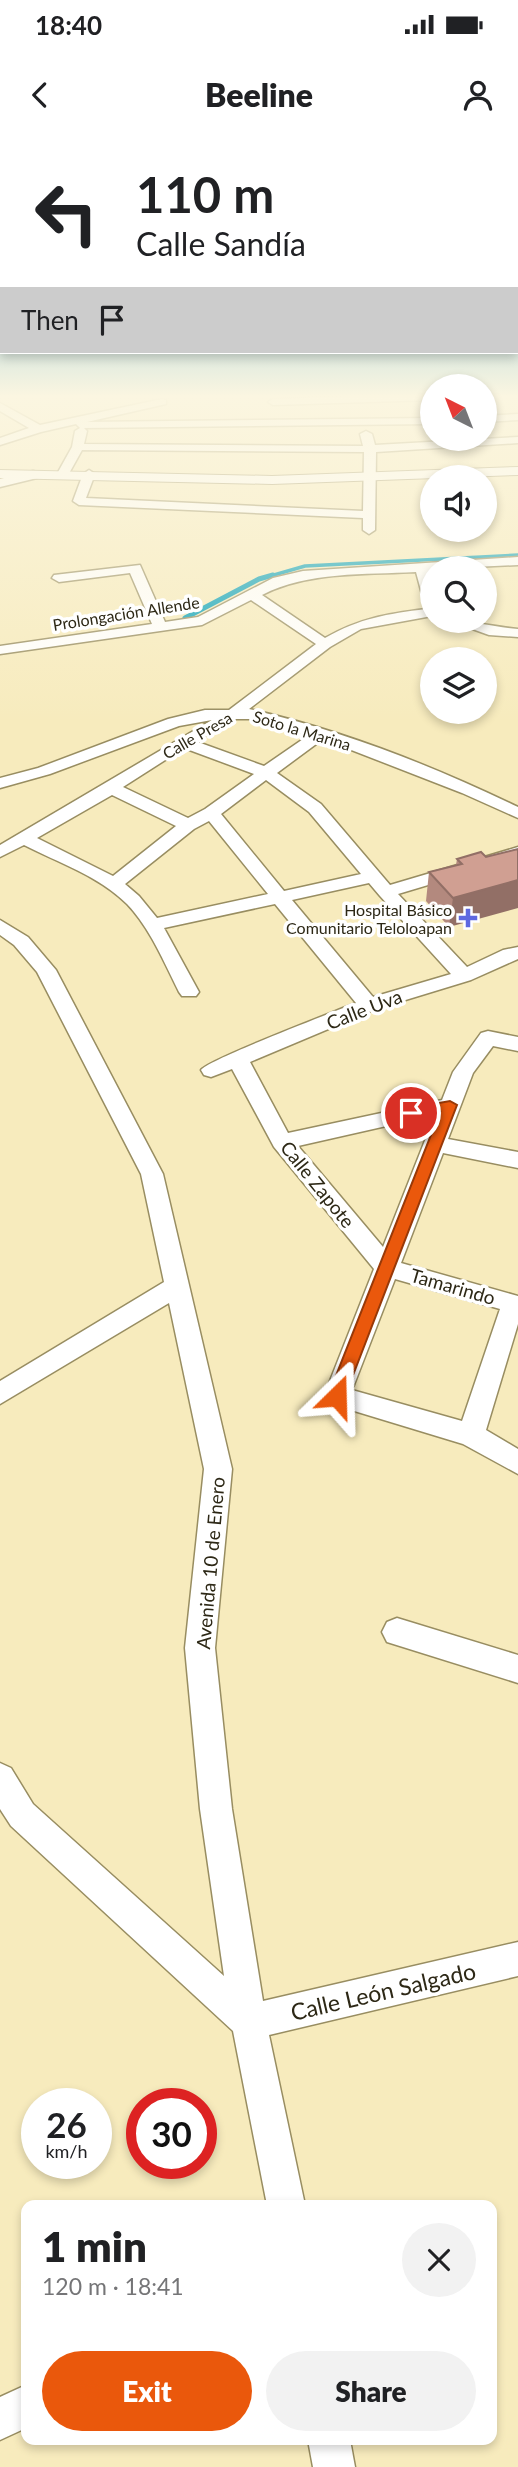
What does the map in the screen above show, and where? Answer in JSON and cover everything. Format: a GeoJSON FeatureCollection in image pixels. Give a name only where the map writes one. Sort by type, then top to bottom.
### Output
{"type":"FeatureCollection","features":[{"type":"Feature","properties":{"kind":"street"},"geometry":{"type":"LineString","coordinates":[[153,505],[368,515]]}},
{"type":"Feature","properties":{"kind":"street"},"geometry":{"type":"LineString","coordinates":[[368,505],[369,531]]}},
{"type":"Feature","properties":{"kind":"street","name":"Prolongación Allende"},"geometry":{"type":"LineString","coordinates":[[497,562],[518,561]]}},
{"type":"Feature","properties":{"kind":"street","name":"Prolongación Allende"},"geometry":{"type":"LineString","coordinates":[[0,650],[202,621],[278,581],[303,575],[420,567]]}},
{"type":"Feature","properties":{"kind":"street"},"geometry":{"type":"LineString","coordinates":[[59,578],[135,568],[160,626]]}},
{"type":"Feature","properties":{"kind":"street"},"geometry":{"type":"LineString","coordinates":[[251,594],[325,644]]}},
{"type":"Feature","properties":{"kind":"street","name":"Calle Presa"},"geometry":{"type":"LineString","coordinates":[[0,852],[235,713],[325,644],[356,626],[381,618],[420,613]]}},
{"type":"Feature","properties":{"kind":"street"},"geometry":{"type":"LineString","coordinates":[[497,632],[518,633]]}},
{"type":"Feature","properties":{"kind":"street","name":"Soto la Marina"},"geometry":{"type":"LineString","coordinates":[[0,783],[44,771],[174,722],[205,715],[235,713],[286,722],[321,733],[468,789],[518,813]]}},
{"type":"Feature","properties":{"kind":"street"},"geometry":{"type":"LineString","coordinates":[[113,885],[188,825],[211,813],[321,733]]}},
{"type":"Feature","properties":{"kind":"street"},"geometry":{"type":"LineString","coordinates":[[182,742],[267,774],[315,808],[386,892],[464,976]]}},
{"type":"Feature","properties":{"kind":"street"},"geometry":{"type":"LineString","coordinates":[[111,788],[188,825]]}},
{"type":"Feature","properties":{"kind":"street"},"geometry":{"type":"LineString","coordinates":[[211,813],[281,897],[302,927],[369,1005]]}},
{"type":"Feature","properties":{"kind":"street"},"geometry":{"type":"LineString","coordinates":[[25,839],[113,885],[132,899],[153,925],[189,992]]}},
{"type":"Feature","properties":{"kind":"street"},"geometry":{"type":"LineString","coordinates":[[386,892],[518,852]]}},
{"type":"Feature","properties":{"kind":"street"},"geometry":{"type":"LineString","coordinates":[[153,925],[373,877]]}},
{"type":"Feature","properties":{"kind":"street","name":"Avenida 10 de Enero"},"geometry":{"type":"LineString","coordinates":[[0,926],[21,941],[46,970],[152,1174],[218,1469],[200,1648],[216,1809],[249,2022],[285,2200]]}},
{"type":"Feature","properties":{"kind":"street","name":"Calle Uva"},"geometry":{"type":"LineString","coordinates":[[211,1070],[369,1005],[464,976],[510,954],[518,953]]}},
{"type":"Feature","properties":{"kind":"street"},"geometry":{"type":"LineString","coordinates":[[518,1044],[488,1038],[463,1072],[337,1396],[471,1435],[518,1463]]}},
{"type":"Feature","properties":{"kind":"street","name":"Calle Zapote"},"geometry":{"type":"LineString","coordinates":[[237,1058],[282,1142],[387,1268]]}},
{"type":"Feature","properties":{"kind":"street"},"geometry":{"type":"LineString","coordinates":[[282,1142],[450,1105]]}},
{"type":"Feature","properties":{"kind":"street"},"geometry":{"type":"LineString","coordinates":[[435,1144],[518,1160]]}},
{"type":"Feature","properties":{"kind":"street","name":"Tamarindo"},"geometry":{"type":"LineString","coordinates":[[387,1268],[517,1304]]}},
{"type":"Feature","properties":{"kind":"street"},"geometry":{"type":"LineString","coordinates":[[0,1394],[177,1286]]}},
{"type":"Feature","properties":{"kind":"street"},"geometry":{"type":"LineString","coordinates":[[471,1435],[517,1304]]}},
{"type":"Feature","properties":{"kind":"street"},"geometry":{"type":"LineString","coordinates":[[397,1632],[518,1669]]}},
{"type":"Feature","properties":{"kind":"street"},"geometry":{"type":"LineString","coordinates":[[0,1779],[22,1815],[249,2022]]}},
{"type":"Feature","properties":{"kind":"street","name":"Calle León Salgado"},"geometry":{"type":"LineString","coordinates":[[249,2022],[518,1959]]}},
{"type":"Feature","properties":{"kind":"street"},"geometry":{"type":"LineString","coordinates":[[0,2419],[21,2408]]}},
{"type":"Feature","properties":{"kind":"street"},"geometry":{"type":"LineString","coordinates":[[330,2445],[334,2467]]}},
{"type":"Feature","properties":{"kind":"building"},"geometry":{"type":"Polygon","coordinates":[[[518,849],[518,880],[453,898],[429,872],[462,864],[457,859],[481,852],[486,857],[518,849]]]}},
{"type":"Feature","properties":{"kind":"waterway"},"geometry":{"type":"LineString","coordinates":[[267,577],[305,566],[518,555]]}},
{"type":"Feature","properties":{"kind":"waterway"},"geometry":{"type":"LineString","coordinates":[[185,618],[259,579],[273,575]]}},
{"type":"Feature","properties":{"kind":"place","name":"Hospital Básico Comunitario Teloloapan"},"geometry":{"type":"Point","coordinates":[468,918]}},
{"type":"Feature","properties":{"kind":"route"},"geometry":{"type":"LineString","coordinates":[[337,1396],[450,1105],[411,1113]]}}]}
